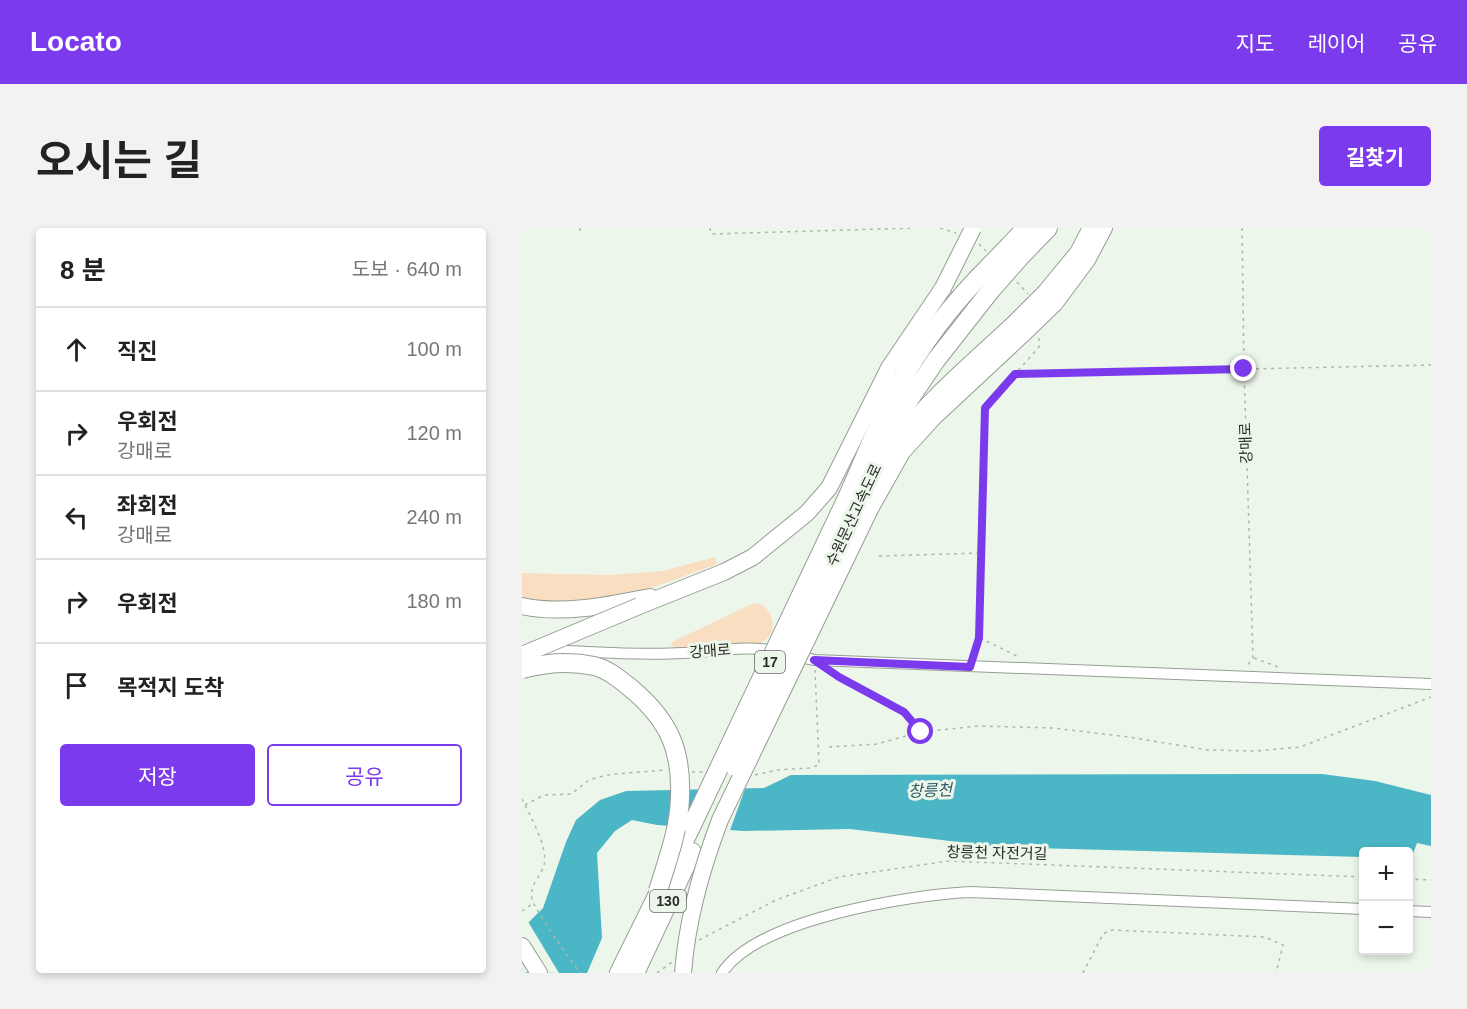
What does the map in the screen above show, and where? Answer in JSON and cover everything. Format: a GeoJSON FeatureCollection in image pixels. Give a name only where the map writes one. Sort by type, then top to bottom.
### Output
{"type":"FeatureCollection","features":[{"type":"Feature","properties":{"kind":"highway"},"geometry":{"type":"LineString","coordinates":[[522,655],[724,572],[753,557],[807,513],[829,488],[889,368],[943,288],[973,228]]}},
{"type":"Feature","properties":{"kind":"highway","name":"수원문산고속도로"},"geometry":{"type":"LineString","coordinates":[[1015,251],[1026,228]]}},
{"type":"Feature","properties":{"kind":"highway","name":"수원문산고속도로"},"geometry":{"type":"LineString","coordinates":[[697,828],[859,503],[887,408],[920,351],[944,318],[984,284],[1015,251],[1048,228]]}},
{"type":"Feature","properties":{"kind":"highway"},"geometry":{"type":"LineString","coordinates":[[1050,298],[1079,254],[1092,228]]}},
{"type":"Feature","properties":{"kind":"highway"},"geometry":{"type":"LineString","coordinates":[[679,966],[703,866],[720,820],[859,503],[899,440],[926,410],[1019,328],[1087,260],[1104,228]]}},
{"type":"Feature","properties":{"kind":"highway"},"geometry":{"type":"LineString","coordinates":[[522,606],[535,609],[588,608],[674,592]]}},
{"type":"Feature","properties":{"kind":"highway"},"geometry":{"type":"LineString","coordinates":[[522,669],[541,664],[596,666],[622,680],[646,701],[666,726],[676,752],[680,798],[678,821],[658,891]]}},
{"type":"Feature","properties":{"kind":"highway","name":"130"},"geometry":{"type":"LineString","coordinates":[[619,973],[658,891],[697,828]]}},
{"type":"Feature","properties":{"kind":"highway","name":"130"},"geometry":{"type":"LineString","coordinates":[[635,973],[697,828]]}},
{"type":"Feature","properties":{"kind":"highway"},"geometry":{"type":"LineString","coordinates":[[522,946],[539,973]]}},
{"type":"Feature","properties":{"kind":"street","name":"강매로"},"geometry":{"type":"LineString","coordinates":[[522,650],[681,653],[729,649],[771,650],[814,660],[1431,684]]}},
{"type":"Feature","properties":{"kind":"street"},"geometry":{"type":"LineString","coordinates":[[722,973],[745,950],[763,940],[812,921],[888,902],[937,894],[970,892],[1359,909]]}},
{"type":"Feature","properties":{"kind":"street"},"geometry":{"type":"LineString","coordinates":[[1413,911],[1431,912]]}},
{"type":"Feature","properties":{"kind":"path"},"geometry":{"type":"LineString","coordinates":[[580,228],[580,233]]}},
{"type":"Feature","properties":{"kind":"path"},"geometry":{"type":"LineString","coordinates":[[711,228],[711,234],[915,228]]}},
{"type":"Feature","properties":{"kind":"path","name":"강매로"},"geometry":{"type":"LineString","coordinates":[[1242,228],[1253,658]]}},
{"type":"Feature","properties":{"kind":"path"},"geometry":{"type":"LineString","coordinates":[[970,667],[979,638],[985,408],[1015,374],[1431,365]]}},
{"type":"Feature","properties":{"kind":"path"},"geometry":{"type":"LineString","coordinates":[[879,556],[981,552]]}},
{"type":"Feature","properties":{"kind":"path"},"geometry":{"type":"LineString","coordinates":[[979,638],[1022,659]]}},
{"type":"Feature","properties":{"kind":"path"},"geometry":{"type":"LineString","coordinates":[[814,660],[839,677],[904,712],[921,732]]}},
{"type":"Feature","properties":{"kind":"path"},"geometry":{"type":"LineString","coordinates":[[830,747],[877,744],[921,732],[978,726],[1053,728],[1201,749],[1257,751],[1300,747],[1431,697]]}},
{"type":"Feature","properties":{"kind":"path"},"geometry":{"type":"LineString","coordinates":[[522,800],[538,832],[544,855],[545,864],[532,887],[534,903],[580,973]]}},
{"type":"Feature","properties":{"kind":"path","name":"창릉천 자전거길"},"geometry":{"type":"LineString","coordinates":[[692,946],[776,900],[839,877],[948,861],[1359,878]]}},
{"type":"Feature","properties":{"kind":"path"},"geometry":{"type":"LineString","coordinates":[[1413,879],[1431,880]]}},
{"type":"Feature","properties":{"kind":"path"},"geometry":{"type":"LineString","coordinates":[[522,911],[534,903]]}},
{"type":"Feature","properties":{"kind":"path"},"geometry":{"type":"LineString","coordinates":[[1083,973],[1103,934],[1112,930],[1265,937],[1283,945],[1276,973]]}},
{"type":"Feature","properties":{"kind":"path"},"geometry":{"type":"LineString","coordinates":[[657,973],[679,966]]}},
{"type":"Feature","properties":{"kind":"shaded area"},"geometry":{"type":"Polygon","coordinates":[[[715,557],[717,564],[635,594],[566,603],[522,600],[522,573],[609,575],[663,571],[715,557]]]}},
{"type":"Feature","properties":{"kind":"shaded area"},"geometry":{"type":"Polygon","coordinates":[[[754,603],[763,605],[770,613],[772,620],[772,630],[768,638],[761,643],[742,647],[703,646],[682,649],[671,645],[672,642],[754,603]]]}},
{"type":"Feature","properties":{"kind":"water","name":"창릉천"},"geometry":{"type":"Polygon","coordinates":[[[1322,774],[1375,781],[1431,795],[1431,846],[1417,843],[1413,854],[1413,847],[1359,847],[1359,857],[1000,847],[850,829],[744,831],[657,825],[632,820],[615,831],[597,853],[602,938],[587,973],[522,973],[522,929],[543,908],[576,820],[600,800],[626,791],[764,788],[791,775],[1322,774]]]}},
{"type":"Feature","properties":{"kind":"pier"},"geometry":{"type":"Polygon","coordinates":[[[746,786],[729,833],[670,829],[686,823],[703,787],[746,786]]]}},
{"type":"Feature","properties":{"kind":"pier"},"geometry":{"type":"Polygon","coordinates":[[[527,920],[559,973],[522,972],[522,925],[527,920]]]}},
{"type":"Feature","properties":{"kind":"route"},"geometry":{"type":"LineString","coordinates":[[921,732],[904,712],[839,677],[814,660],[970,667],[979,638],[985,408],[1015,374],[1244,369]]}}]}
